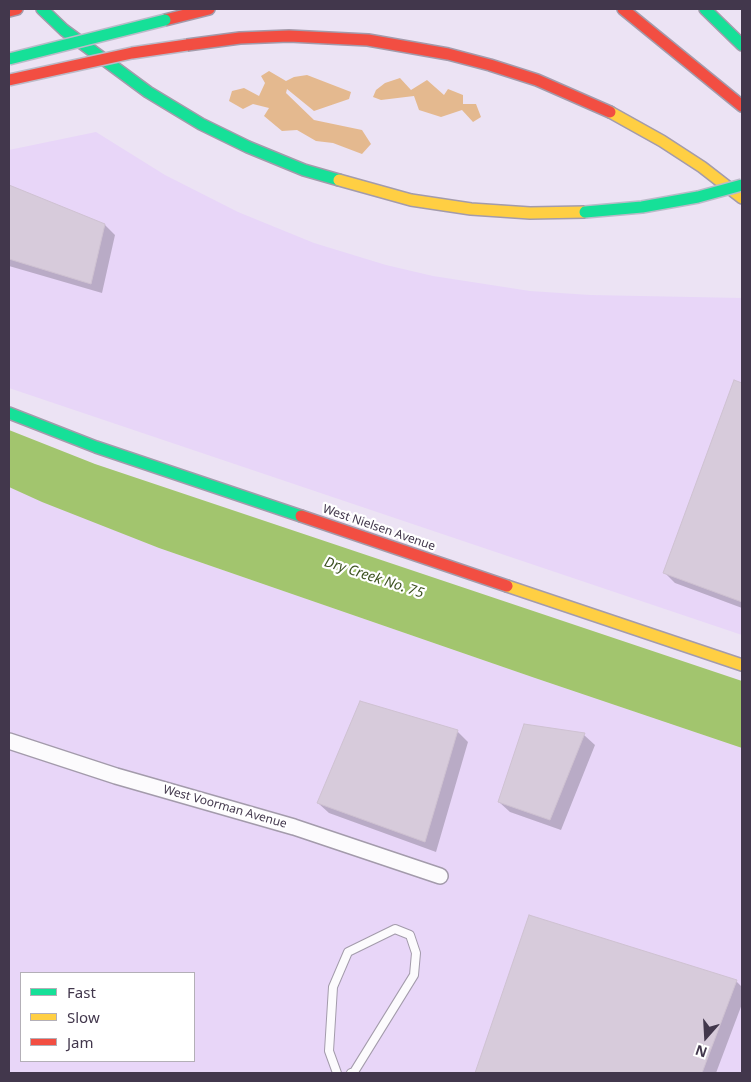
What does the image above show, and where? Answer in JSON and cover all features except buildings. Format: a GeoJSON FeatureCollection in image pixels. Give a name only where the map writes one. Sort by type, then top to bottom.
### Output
{"type":"FeatureCollection","features":[{"type":"Feature","properties":{"kind":"main road"},"geometry":{"type":"LineString","coordinates":[[9,11],[17,9]]}},
{"type":"Feature","properties":{"kind":"main road"},"geometry":{"type":"LineString","coordinates":[[42,9],[64,30],[110,65],[201,124],[248,148],[304,170],[411,200],[471,209],[530,213],[586,212],[642,207],[698,197],[742,185]]}},
{"type":"Feature","properties":{"kind":"main road"},"geometry":{"type":"LineString","coordinates":[[9,59],[209,9]]}},
{"type":"Feature","properties":{"kind":"main road"},"geometry":{"type":"LineString","coordinates":[[623,9],[742,105]]}},
{"type":"Feature","properties":{"kind":"main road"},"geometry":{"type":"LineString","coordinates":[[641,9],[742,105]]}},
{"type":"Feature","properties":{"kind":"main road"},"geometry":{"type":"LineString","coordinates":[[705,9],[742,45]]}},
{"type":"Feature","properties":{"kind":"main road"},"geometry":{"type":"LineString","coordinates":[[9,80],[132,53],[240,38],[325,37],[368,40],[412,47],[490,65],[579,96],[621,117],[662,141],[702,167],[742,198]]}},
{"type":"Feature","properties":{"kind":"main road","name":"West Nielsen Avenue"},"geometry":{"type":"LineString","coordinates":[[9,413],[96,447],[742,665]]}},
{"type":"Feature","properties":{"kind":"street","name":"West Voorman Avenue"},"geometry":{"type":"LineString","coordinates":[[9,741],[116,776],[294,827],[440,876]]}},
{"type":"Feature","properties":{"kind":"lane"},"geometry":{"type":"LineString","coordinates":[[337,1073],[329,1052],[333,987],[348,952],[395,929],[410,935],[416,953],[414,975],[352,1073]]}},
{"type":"Feature","properties":{"kind":"shaded area"},"geometry":{"type":"Polygon","coordinates":[[[269,71],[286,81],[294,77],[307,75],[351,92],[349,99],[314,111],[287,89],[286,93],[314,120],[362,130],[371,144],[362,154],[333,143],[316,141],[297,130],[282,131],[264,116],[269,108],[253,104],[243,109],[229,101],[232,91],[244,88],[259,96],[265,83],[261,76],[269,71]]]}},
{"type":"Feature","properties":{"kind":"shaded area"},"geometry":{"type":"Polygon","coordinates":[[[400,78],[411,90],[427,80],[444,95],[448,89],[463,95],[463,104],[476,104],[481,117],[473,122],[462,110],[441,117],[419,110],[414,96],[381,100],[373,97],[376,90],[385,83],[400,78]]]}},
{"type":"Feature","properties":{"kind":"shaded area"},"geometry":{"type":"Polygon","coordinates":[[[96,132],[165,175],[238,212],[314,243],[386,265],[433,276],[530,291],[590,295],[742,298],[742,635],[9,388],[9,150],[96,132]]]}},
{"type":"Feature","properties":{"kind":"shaded area"},"geometry":{"type":"Polygon","coordinates":[[[9,487],[159,548],[742,748],[742,1073],[9,1073],[9,487]]]}},
{"type":"Feature","properties":{"kind":"water","name":"Dry Creek No. 75"},"geometry":{"type":"Polygon","coordinates":[[[9,430],[95,464],[742,681],[742,748],[159,548],[42,502],[9,487],[9,430]]]}},
{"type":"Feature","properties":{"kind":"traffic: fast"},"geometry":{"type":"LineString","coordinates":[[42,9],[64,30],[148,92],[201,124],[248,147],[304,170],[339,180]]}},
{"type":"Feature","properties":{"kind":"traffic: fast"},"geometry":{"type":"LineString","coordinates":[[705,9],[742,45]]}},
{"type":"Feature","properties":{"kind":"traffic: fast"},"geometry":{"type":"LineString","coordinates":[[9,59],[165,20]]}},
{"type":"Feature","properties":{"kind":"traffic: fast"},"geometry":{"type":"LineString","coordinates":[[585,212],[642,207],[698,197],[742,185]]}},
{"type":"Feature","properties":{"kind":"traffic: fast"},"geometry":{"type":"LineString","coordinates":[[9,413],[96,447],[301,516]]}},
{"type":"Feature","properties":{"kind":"traffic: slow"},"geometry":{"type":"LineString","coordinates":[[610,112],[662,141],[702,167],[742,198]]}},
{"type":"Feature","properties":{"kind":"traffic: slow"},"geometry":{"type":"LineString","coordinates":[[339,180],[411,200],[471,209],[530,213],[585,212]]}},
{"type":"Feature","properties":{"kind":"traffic: slow"},"geometry":{"type":"LineString","coordinates":[[507,586],[742,665]]}},
{"type":"Feature","properties":{"kind":"traffic: jam"},"geometry":{"type":"LineString","coordinates":[[9,11],[17,9]]}},
{"type":"Feature","properties":{"kind":"traffic: jam"},"geometry":{"type":"LineString","coordinates":[[165,20],[209,9]]}},
{"type":"Feature","properties":{"kind":"traffic: jam"},"geometry":{"type":"LineString","coordinates":[[623,9],[742,106]]}},
{"type":"Feature","properties":{"kind":"traffic: jam"},"geometry":{"type":"LineString","coordinates":[[187,45],[240,38],[289,36],[368,40],[448,54],[490,65],[537,80],[610,112]]}},
{"type":"Feature","properties":{"kind":"traffic: jam"},"geometry":{"type":"LineString","coordinates":[[9,80],[132,53],[187,45]]}},
{"type":"Feature","properties":{"kind":"traffic: jam"},"geometry":{"type":"LineString","coordinates":[[301,516],[507,586]]}}]}
